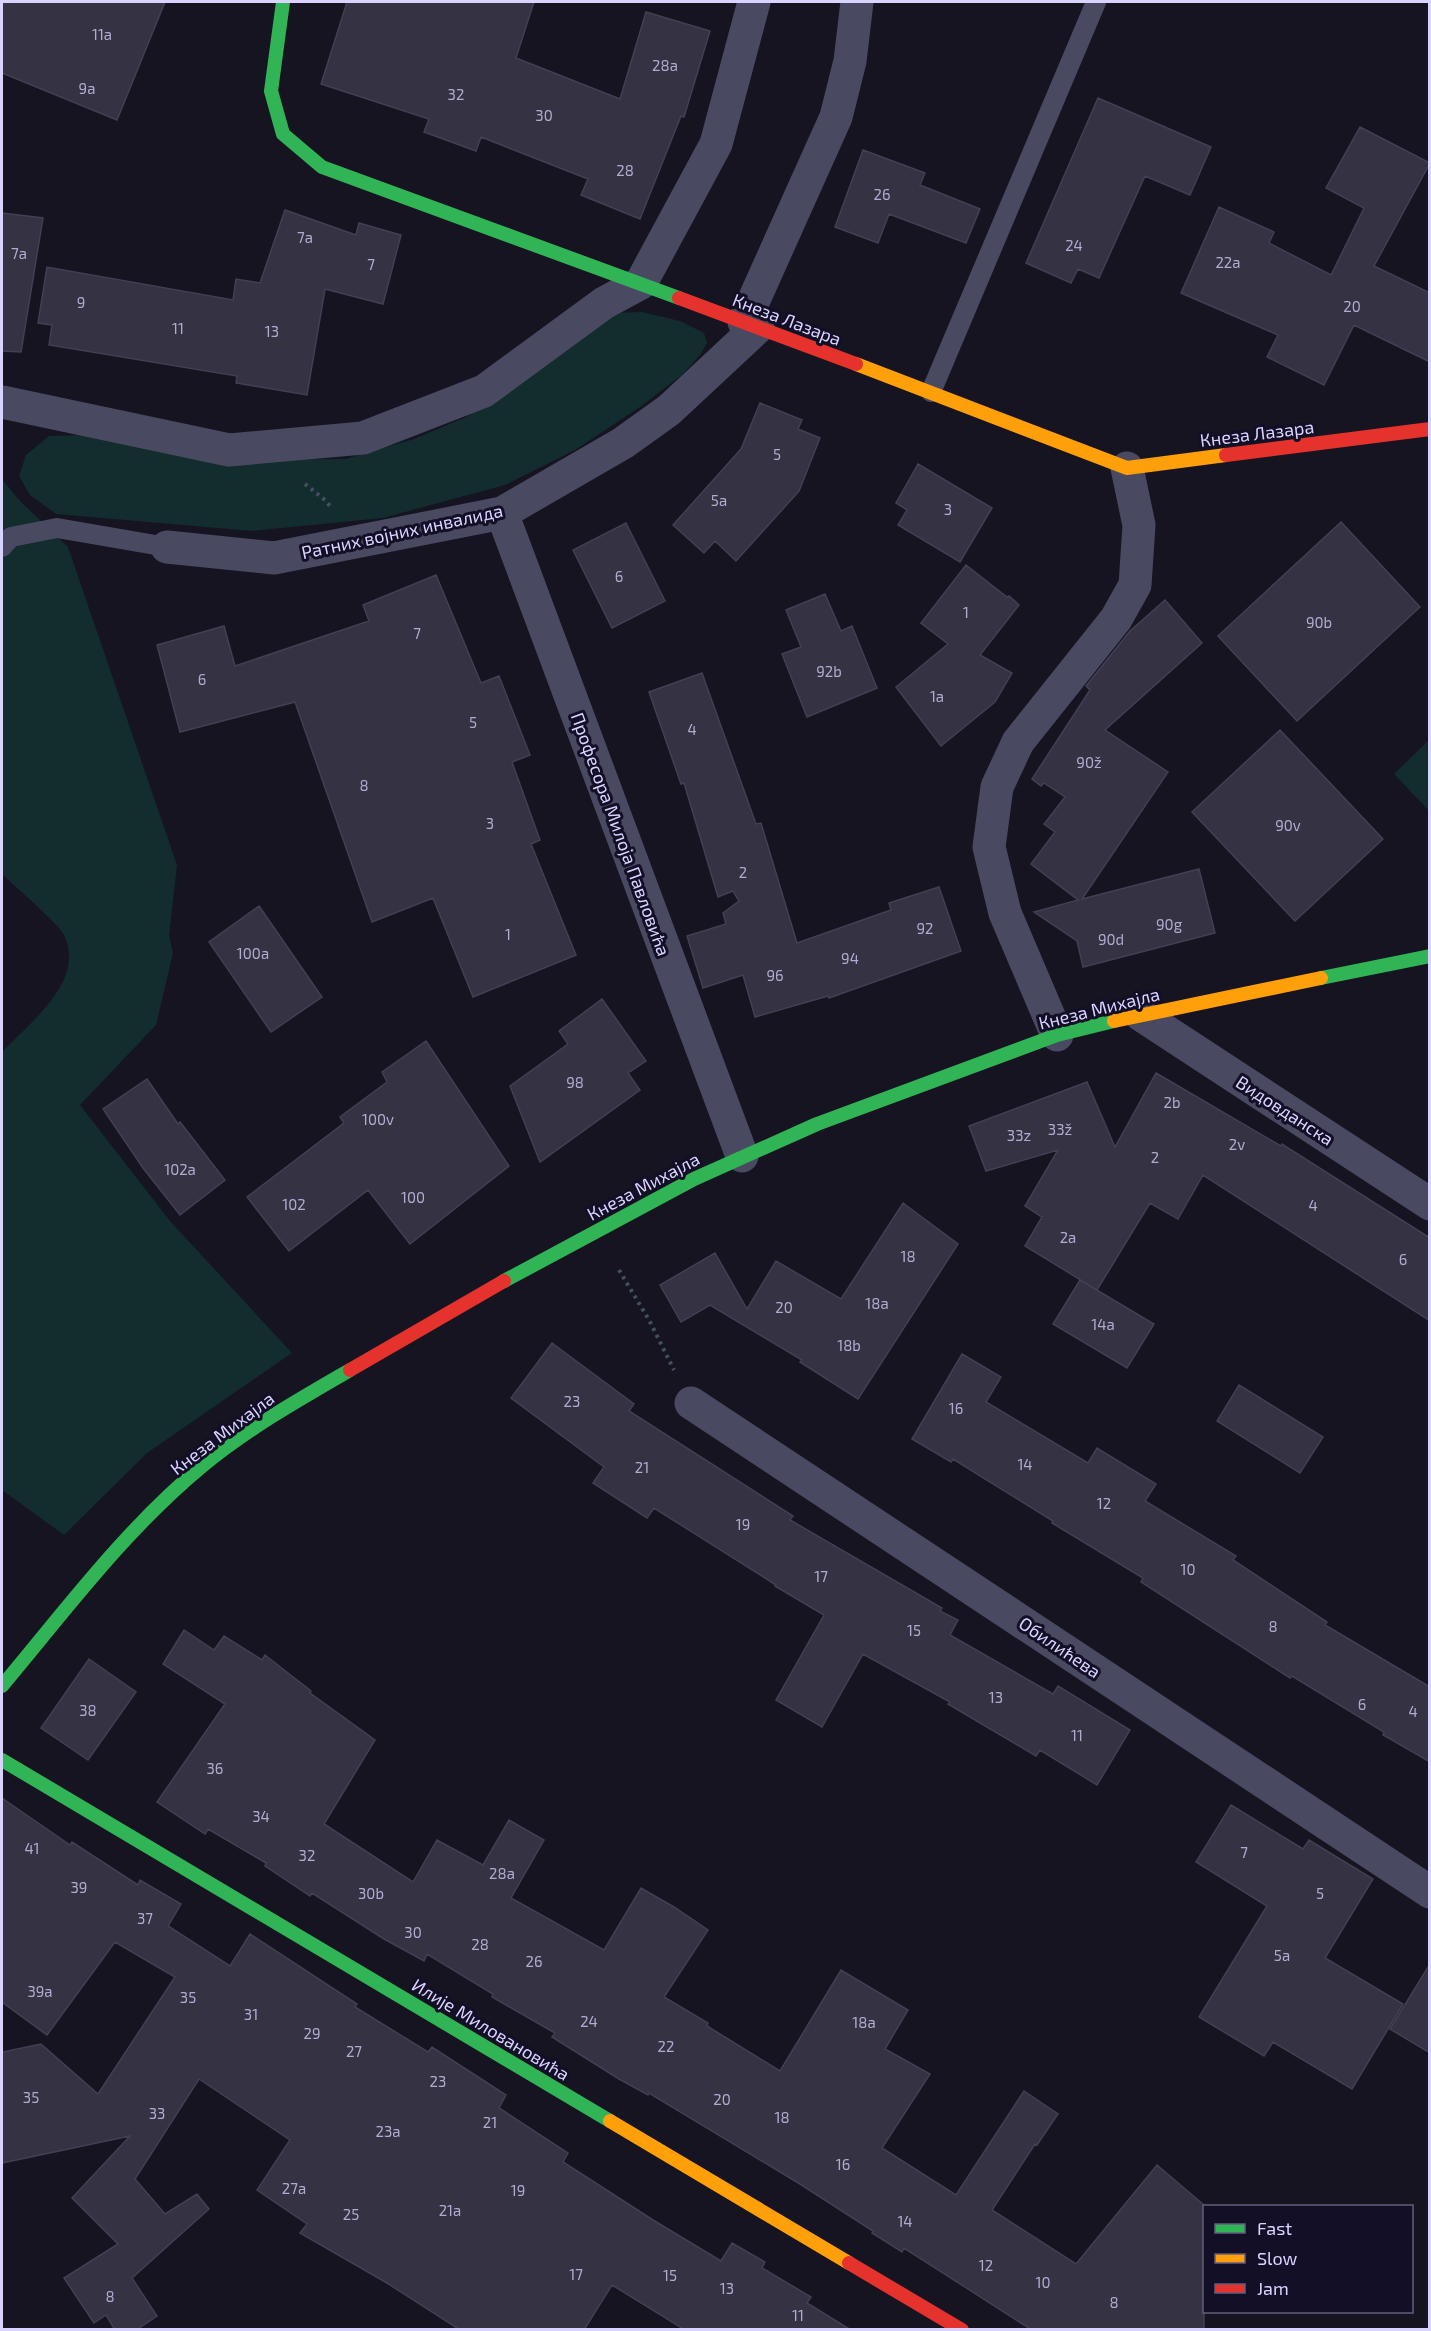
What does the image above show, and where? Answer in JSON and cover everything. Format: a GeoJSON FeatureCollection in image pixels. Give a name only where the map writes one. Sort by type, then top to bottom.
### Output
{"type":"FeatureCollection","features":[{"type":"Feature","properties":{"kind":"street","name":"Кнеза Лазара"},"geometry":{"type":"LineString","coordinates":[[283,2],[271,91],[283,134],[322,168],[641,283],[1127,468],[1430,429]]}},
{"type":"Feature","properties":{"kind":"street"},"geometry":{"type":"LineString","coordinates":[[2,402],[229,450],[363,438],[484,391],[604,303],[641,283],[716,144],[754,2]]}},
{"type":"Feature","properties":{"kind":"street","name":"Ратних војних инвалида"},"geometry":{"type":"LineString","coordinates":[[167,547],[274,558],[502,513],[623,443],[669,410],[751,324],[836,117],[850,60],[857,2]]}},
{"type":"Feature","properties":{"kind":"street"},"geometry":{"type":"LineString","coordinates":[[1057,1035],[1005,913],[989,847],[997,787],[1018,742],[1116,620],[1135,585],[1139,525],[1127,468]]}},
{"type":"Feature","properties":{"kind":"street","name":"Професора Милоја Павловића"},"geometry":{"type":"LineString","coordinates":[[502,513],[742,1156]]}},
{"type":"Feature","properties":{"kind":"street","name":"Кнеза Михајла"},"geometry":{"type":"LineString","coordinates":[[2,1686],[112,1555],[151,1514],[201,1467],[251,1429],[548,1256],[742,1156],[817,1124],[1057,1035],[1141,1015],[1430,956]]}},
{"type":"Feature","properties":{"kind":"street","name":"Видовданска"},"geometry":{"type":"LineString","coordinates":[[1141,1015],[1430,1204]]}},
{"type":"Feature","properties":{"kind":"street","name":"Обилићева"},"geometry":{"type":"LineString","coordinates":[[691,1402],[1430,1892]]}},
{"type":"Feature","properties":{"kind":"street","name":"Илије Миловановића"},"geometry":{"type":"LineString","coordinates":[[2,1760],[962,2330]]}},
{"type":"Feature","properties":{"kind":"lane"},"geometry":{"type":"LineString","coordinates":[[931,393],[1096,2]]}},
{"type":"Feature","properties":{"kind":"lane"},"geometry":{"type":"LineString","coordinates":[[2,546],[11,537],[57,528],[167,547]]}},
{"type":"Feature","properties":{"kind":"path"},"geometry":{"type":"LineString","coordinates":[[304,484],[326,500],[338,517],[361,540]]}},
{"type":"Feature","properties":{"kind":"path"},"geometry":{"type":"LineString","coordinates":[[619,1270],[649,1320],[691,1402]]}},
{"type":"Feature","properties":{"kind":"green space"},"geometry":{"type":"Polygon","coordinates":[[[642,312],[680,321],[704,333],[707,343],[700,355],[683,374],[640,407],[575,450],[505,485],[383,518],[252,531],[56,514],[30,495],[19,476],[26,455],[49,436],[82,435],[228,460],[345,459],[414,439],[466,417],[611,313],[642,312]]]}},
{"type":"Feature","properties":{"kind":"green space"},"geometry":{"type":"Polygon","coordinates":[[[2,479],[19,500],[68,547],[177,865],[169,936],[173,953],[156,1025],[80,1105],[170,1221],[292,1353],[147,1453],[64,1535],[2,1490],[2,1052],[52,1000],[68,968],[69,952],[64,935],[60,930],[2,874],[2,479]]]}},
{"type":"Feature","properties":{"kind":"green space"},"geometry":{"type":"Polygon","coordinates":[[[1429,740],[1429,811],[1394,774],[1429,740]]]}},
{"type":"Feature","properties":{"kind":"building"},"geometry":{"type":"Polygon","coordinates":[[[2,2],[165,2],[117,120],[2,73],[2,2]]]}},
{"type":"Feature","properties":{"kind":"building"},"geometry":{"type":"Polygon","coordinates":[[[347,2],[534,2],[516,58],[620,99],[646,12],[710,31],[684,117],[681,116],[640,219],[581,195],[588,179],[481,137],[476,151],[424,132],[429,119],[321,84],[347,2]]]}},
{"type":"Feature","properties":{"kind":"building"},"geometry":{"type":"Polygon","coordinates":[[[1098,98],[1211,147],[1190,195],[1145,176],[1099,278],[1078,269],[1071,283],[1026,263],[1098,98]]]}},
{"type":"Feature","properties":{"kind":"building"},"geometry":{"type":"Polygon","coordinates":[[[1360,127],[1430,163],[1374,266],[1430,293],[1430,362],[1354,325],[1324,385],[1267,357],[1278,335],[1181,293],[1219,207],[1274,232],[1269,243],[1331,275],[1364,208],[1326,188],[1360,127]]]}},
{"type":"Feature","properties":{"kind":"building"},"geometry":{"type":"Polygon","coordinates":[[[863,150],[925,173],[920,185],[980,209],[966,243],[889,214],[878,243],[835,227],[863,150]]]}},
{"type":"Feature","properties":{"kind":"building"},"geometry":{"type":"Polygon","coordinates":[[[285,210],[356,235],[359,223],[401,235],[383,304],[325,289],[307,395],[236,383],[237,376],[49,345],[52,325],[38,323],[47,267],[233,300],[236,279],[260,283],[285,210]]]}},
{"type":"Feature","properties":{"kind":"building"},"geometry":{"type":"Polygon","coordinates":[[[2,213],[43,218],[21,352],[2,351],[2,213]]]}},
{"type":"Feature","properties":{"kind":"building"},"geometry":{"type":"Polygon","coordinates":[[[760,403],[802,420],[798,429],[820,438],[799,491],[736,561],[715,541],[704,553],[673,525],[741,449],[760,403]]]}},
{"type":"Feature","properties":{"kind":"building"},"geometry":{"type":"Polygon","coordinates":[[[918,464],[992,508],[960,562],[898,525],[907,510],[896,503],[918,464]]]}},
{"type":"Feature","properties":{"kind":"building"},"geometry":{"type":"Polygon","coordinates":[[[1341,522],[1420,607],[1297,721],[1218,636],[1341,522]]]}},
{"type":"Feature","properties":{"kind":"building"},"geometry":{"type":"Polygon","coordinates":[[[626,523],[665,601],[612,628],[573,550],[626,523]]]}},
{"type":"Feature","properties":{"kind":"building"},"geometry":{"type":"Polygon","coordinates":[[[966,565],[1019,605],[980,655],[1012,673],[995,702],[941,746],[896,687],[948,644],[921,623],[966,565]]]}},
{"type":"Feature","properties":{"kind":"building"},"geometry":{"type":"Polygon","coordinates":[[[436,575],[481,683],[499,676],[530,755],[512,762],[540,840],[531,844],[576,955],[473,997],[433,898],[372,922],[295,702],[180,732],[157,645],[224,626],[235,666],[369,621],[363,605],[436,575]]]}},
{"type":"Feature","properties":{"kind":"building"},"geometry":{"type":"Polygon","coordinates":[[[825,594],[841,631],[852,626],[877,688],[807,717],[782,654],[801,647],[786,610],[825,594]]]}},
{"type":"Feature","properties":{"kind":"building"},"geometry":{"type":"Polygon","coordinates":[[[1165,600],[1202,643],[1105,730],[1168,772],[1082,899],[1199,869],[1215,933],[1083,967],[1077,941],[1034,912],[1078,900],[1031,864],[1055,832],[1044,824],[1065,797],[1044,783],[1041,786],[1032,779],[1090,690],[1086,686],[1130,631],[1165,600]]]}},
{"type":"Feature","properties":{"kind":"building"},"geometry":{"type":"Polygon","coordinates":[[[702,673],[756,824],[761,823],[797,943],[891,910],[889,903],[939,887],[961,951],[829,998],[828,996],[755,1017],[743,975],[703,988],[687,936],[726,924],[723,913],[739,901],[733,891],[718,897],[684,783],[681,784],[649,692],[702,673]]]}},
{"type":"Feature","properties":{"kind":"building"},"geometry":{"type":"Polygon","coordinates":[[[1280,730],[1383,839],[1295,921],[1192,812],[1280,730]]]}},
{"type":"Feature","properties":{"kind":"building"},"geometry":{"type":"Polygon","coordinates":[[[259,906],[322,997],[271,1032],[209,942],[259,906]]]}},
{"type":"Feature","properties":{"kind":"building"},"geometry":{"type":"Polygon","coordinates":[[[602,999],[646,1061],[628,1073],[640,1090],[540,1162],[510,1086],[568,1044],[559,1031],[602,999]]]}},
{"type":"Feature","properties":{"kind":"building"},"geometry":{"type":"Polygon","coordinates":[[[426,1041],[509,1166],[410,1244],[368,1190],[289,1251],[247,1197],[344,1123],[340,1117],[387,1082],[382,1072],[426,1041]]]}},
{"type":"Feature","properties":{"kind":"building"},"geometry":{"type":"Polygon","coordinates":[[[1156,1073],[1281,1146],[1282,1144],[1430,1238],[1430,1321],[1203,1175],[1178,1219],[1150,1203],[1097,1290],[1025,1246],[1042,1217],[1025,1206],[1058,1150],[986,1171],[969,1126],[1087,1082],[1115,1147],[1156,1073]]]}},
{"type":"Feature","properties":{"kind":"building"},"geometry":{"type":"Polygon","coordinates":[[[147,1079],[178,1124],[180,1122],[225,1180],[180,1215],[143,1168],[103,1109],[147,1079]]]}},
{"type":"Feature","properties":{"kind":"building"},"geometry":{"type":"Polygon","coordinates":[[[903,1203],[958,1244],[858,1399],[800,1362],[802,1360],[710,1305],[681,1322],[660,1285],[715,1253],[747,1309],[776,1261],[841,1299],[903,1203]]]}},
{"type":"Feature","properties":{"kind":"building"},"geometry":{"type":"Polygon","coordinates":[[[1080,1280],[1154,1324],[1127,1368],[1053,1324],[1080,1280]]]}},
{"type":"Feature","properties":{"kind":"building"},"geometry":{"type":"Polygon","coordinates":[[[552,1343],[634,1404],[629,1411],[793,1516],[790,1520],[942,1608],[940,1611],[958,1620],[950,1635],[1053,1694],[1058,1686],[1130,1730],[1097,1785],[1040,1750],[1036,1756],[948,1704],[950,1702],[863,1654],[822,1727],[776,1700],[824,1615],[654,1508],[647,1518],[593,1483],[604,1467],[511,1398],[552,1343]]]}},
{"type":"Feature","properties":{"kind":"building"},"geometry":{"type":"Polygon","coordinates":[[[962,1354],[1001,1377],[986,1402],[1088,1463],[1097,1448],[1156,1484],[1145,1501],[1236,1556],[1233,1560],[1327,1622],[1325,1625],[1430,1687],[1430,1762],[1383,1735],[1384,1732],[1292,1676],[1290,1678],[1141,1582],[1143,1578],[1052,1523],[1053,1521],[953,1459],[951,1462],[912,1439],[962,1354]]]}},
{"type":"Feature","properties":{"kind":"building"},"geometry":{"type":"Polygon","coordinates":[[[1239,1385],[1323,1437],[1300,1473],[1217,1421],[1239,1385]]]}},
{"type":"Feature","properties":{"kind":"building"},"geometry":{"type":"Polygon","coordinates":[[[184,1630],[214,1650],[224,1636],[262,1660],[265,1655],[311,1691],[310,1693],[375,1740],[324,1824],[413,1882],[437,1840],[483,1865],[509,1820],[544,1840],[511,1898],[604,1950],[641,1888],[674,1907],[708,1930],[664,1997],[780,2071],[841,1970],[908,2010],[885,2049],[930,2074],[882,2148],[956,2195],[1024,2091],[1058,2114],[1037,2145],[1035,2144],[992,2210],[1076,2264],[1157,2165],[1204,2205],[1204,2330],[1032,2330],[904,2248],[902,2252],[800,2184],[649,2093],[648,2095],[619,2079],[552,2037],[555,2033],[492,1997],[493,1994],[427,1954],[424,1961],[384,1939],[312,1893],[310,1896],[265,1866],[266,1863],[208,1829],[205,1834],[157,1802],[225,1704],[163,1664],[184,1630]]]}},
{"type":"Feature","properties":{"kind":"building"},"geometry":{"type":"Polygon","coordinates":[[[89,1659],[136,1692],[88,1760],[41,1728],[89,1659]]]}},
{"type":"Feature","properties":{"kind":"building"},"geometry":{"type":"Polygon","coordinates":[[[2,1798],[70,1845],[72,1842],[138,1885],[140,1880],[181,1904],[168,1926],[230,1966],[250,1934],[357,2004],[355,2007],[428,2052],[432,2047],[506,2095],[499,2108],[568,2153],[563,2162],[721,2261],[732,2243],[765,2262],[762,2268],[811,2297],[807,2303],[851,2330],[685,2330],[612,2285],[584,2330],[460,2330],[387,2283],[300,2233],[307,2224],[257,2190],[290,2140],[199,2079],[135,2179],[165,2214],[197,2194],[209,2209],[132,2278],[157,2316],[136,2330],[115,2330],[106,2315],[94,2323],[64,2278],[118,2244],[72,2198],[130,2136],[2,2163],[2,2052],[41,2044],[98,2094],[175,1977],[115,1942],[47,2035],[2,2002],[2,1798]]]}},
{"type":"Feature","properties":{"kind":"building"},"geometry":{"type":"Polygon","coordinates":[[[1231,1805],[1303,1849],[1309,1840],[1373,1879],[1325,1958],[1403,2004],[1352,2089],[1273,2042],[1264,2056],[1199,2017],[1267,1906],[1196,1862],[1231,1805]]]}},
{"type":"Feature","properties":{"kind":"building"},"geometry":{"type":"Polygon","coordinates":[[[1430,1964],[1430,2053],[1390,2029],[1430,1964]]]}},
{"type":"Feature","properties":{"kind":"traffic: fast"},"geometry":{"type":"LineString","coordinates":[[283,2],[271,91],[283,134],[322,167],[679,298]]}},
{"type":"Feature","properties":{"kind":"traffic: fast"},"geometry":{"type":"LineString","coordinates":[[1321,978],[1430,956]]}},
{"type":"Feature","properties":{"kind":"traffic: fast"},"geometry":{"type":"LineString","coordinates":[[504,1281],[694,1179],[817,1124],[1057,1035],[1114,1021]]}},
{"type":"Feature","properties":{"kind":"traffic: fast"},"geometry":{"type":"LineString","coordinates":[[2,1686],[121,1544],[173,1491],[236,1440],[350,1370]]}},
{"type":"Feature","properties":{"kind":"traffic: fast"},"geometry":{"type":"LineString","coordinates":[[2,1760],[610,2121]]}},
{"type":"Feature","properties":{"kind":"traffic: slow"},"geometry":{"type":"LineString","coordinates":[[856,364],[1127,468],[1226,455]]}},
{"type":"Feature","properties":{"kind":"traffic: slow"},"geometry":{"type":"LineString","coordinates":[[1114,1021],[1321,978]]}},
{"type":"Feature","properties":{"kind":"traffic: slow"},"geometry":{"type":"LineString","coordinates":[[610,2121],[849,2263]]}},
{"type":"Feature","properties":{"kind":"traffic: jam"},"geometry":{"type":"LineString","coordinates":[[679,298],[856,364]]}},
{"type":"Feature","properties":{"kind":"traffic: jam"},"geometry":{"type":"LineString","coordinates":[[1226,455],[1430,429]]}},
{"type":"Feature","properties":{"kind":"traffic: jam"},"geometry":{"type":"LineString","coordinates":[[350,1370],[504,1281]]}},
{"type":"Feature","properties":{"kind":"traffic: jam"},"geometry":{"type":"LineString","coordinates":[[849,2263],[962,2330]]}}]}
